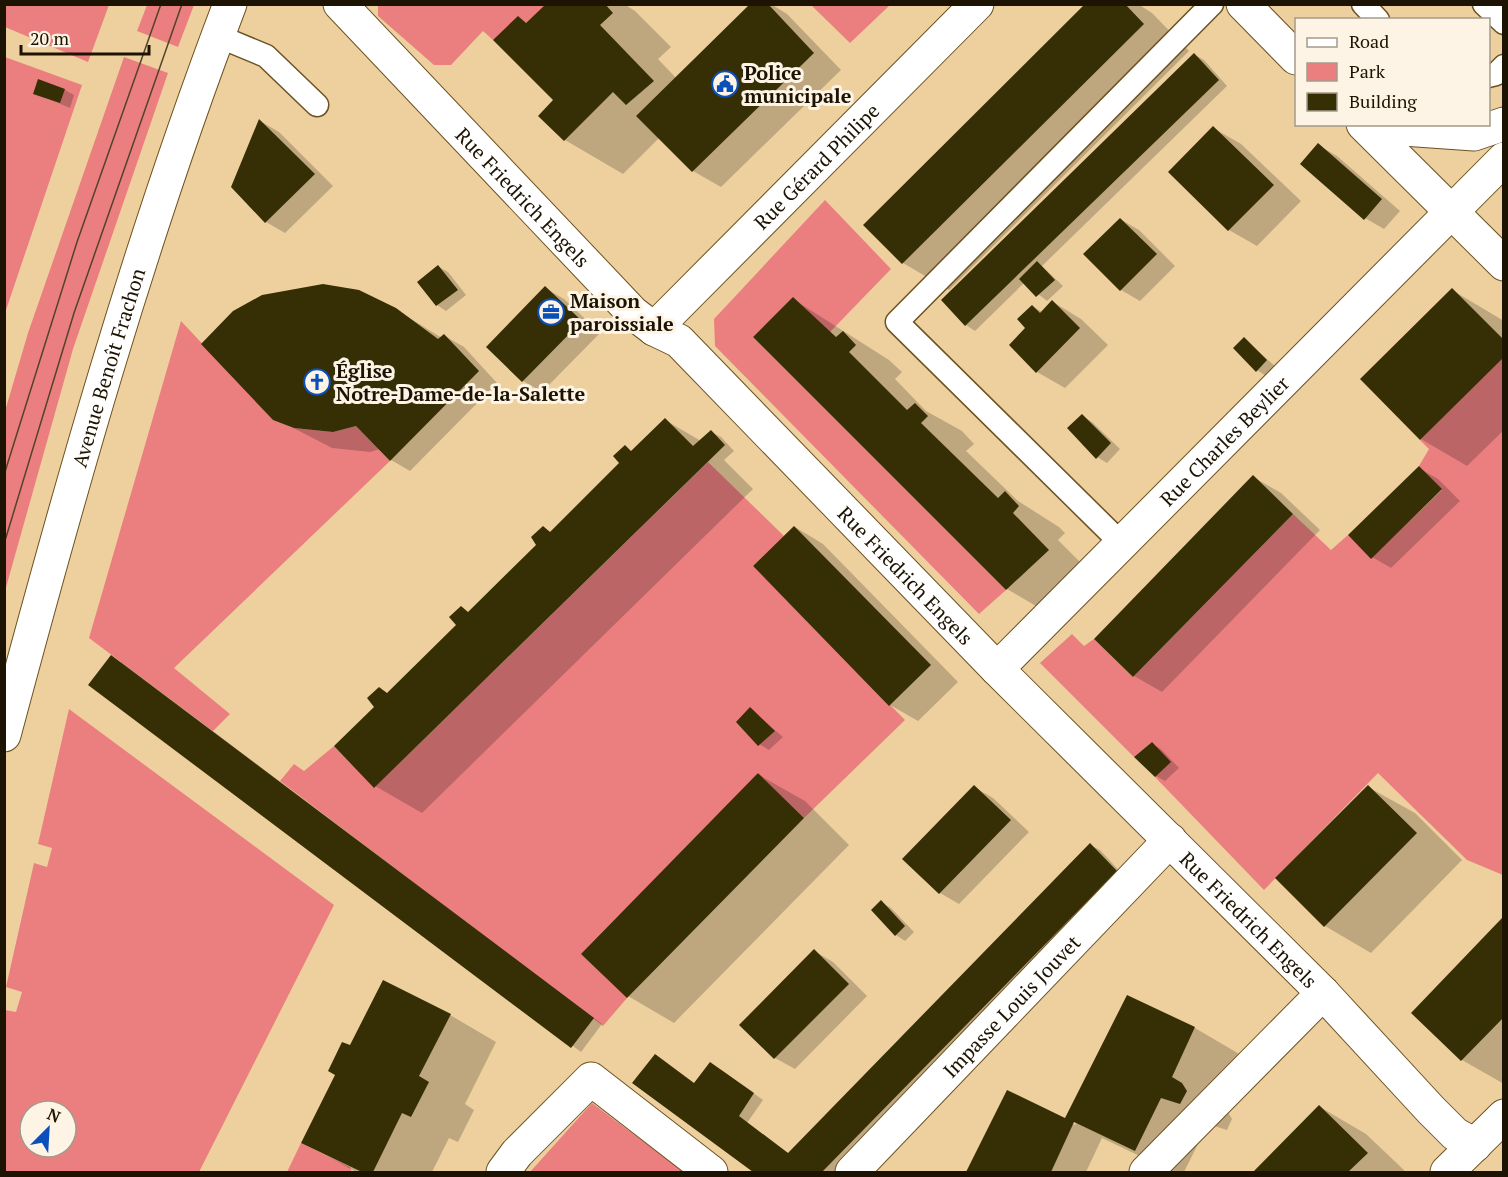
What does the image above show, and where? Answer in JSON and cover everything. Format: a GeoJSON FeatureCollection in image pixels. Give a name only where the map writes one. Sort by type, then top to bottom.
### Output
{"type":"FeatureCollection","features":[{"type":"Feature","properties":{"kind":"street","name":"Avenue Benoît Frachon"},"geometry":{"type":"LineString","coordinates":[[4,735],[68,496],[163,192],[230,4]]}},
{"type":"Feature","properties":{"kind":"street","name":"Rue Gérard Philipe"},"geometry":{"type":"LineString","coordinates":[[654,329],[977,4]]}},
{"type":"Feature","properties":{"kind":"street"},"geometry":{"type":"LineString","coordinates":[[1243,4],[1295,57]]}},
{"type":"Feature","properties":{"kind":"street","name":"Rue Friedrich Engels"},"geometry":{"type":"LineString","coordinates":[[340,5],[633,313],[654,329],[678,341],[998,669],[1323,993],[1455,1134],[1475,1144]]}},
{"type":"Feature","properties":{"kind":"street"},"geometry":{"type":"LineString","coordinates":[[1395,126],[1403,129],[1474,134],[1503,124]]}},
{"type":"Feature","properties":{"kind":"street"},"geometry":{"type":"LineString","coordinates":[[1365,126],[1503,264]]}},
{"type":"Feature","properties":{"kind":"street","name":"Rue Charles Beylier"},"geometry":{"type":"LineString","coordinates":[[998,669],[1503,159]]}},
{"type":"Feature","properties":{"kind":"street","name":"Impasse Louis Jouvet"},"geometry":{"type":"LineString","coordinates":[[852,1173],[1170,840]]}},
{"type":"Feature","properties":{"kind":"street"},"geometry":{"type":"LineString","coordinates":[[1146,1173],[1323,993]]}},
{"type":"Feature","properties":{"kind":"street"},"geometry":{"type":"LineString","coordinates":[[503,1173],[517,1153],[591,1079],[711,1173]]}},
{"type":"Feature","properties":{"kind":"street"},"geometry":{"type":"LineString","coordinates":[[1447,1173],[1503,1116]]}},
{"type":"Feature","properties":{"kind":"lane"},"geometry":{"type":"LineString","coordinates":[[1121,543],[897,322],[1212,4]]}},
{"type":"Feature","properties":{"kind":"lane"},"geometry":{"type":"LineString","coordinates":[[1363,4],[1376,18]]}},
{"type":"Feature","properties":{"kind":"lane"},"geometry":{"type":"LineString","coordinates":[[1484,4],[1503,23]]}},
{"type":"Feature","properties":{"kind":"lane"},"geometry":{"type":"LineString","coordinates":[[218,36],[266,56],[317,105]]}},
{"type":"Feature","properties":{"kind":"lane"},"geometry":{"type":"LineString","coordinates":[[1490,76],[1496,74],[1503,66]]}},
{"type":"Feature","properties":{"kind":"green space"},"geometry":{"type":"Polygon","coordinates":[[[4,5],[109,5],[88,62],[5,27],[4,5]]]}},
{"type":"Feature","properties":{"kind":"green space"},"geometry":{"type":"Polygon","coordinates":[[[147,5],[194,5],[178,47],[137,31],[147,5]]]}},
{"type":"Feature","properties":{"kind":"green space"},"geometry":{"type":"Polygon","coordinates":[[[378,5],[546,5],[526,23],[493,40],[483,31],[451,65],[434,65],[378,16],[378,5]]]}},
{"type":"Feature","properties":{"kind":"green space"},"geometry":{"type":"Polygon","coordinates":[[[811,5],[890,5],[850,43],[811,5]]]}},
{"type":"Feature","properties":{"kind":"green space"},"geometry":{"type":"Polygon","coordinates":[[[5,57],[82,85],[5,313],[5,57]]]}},
{"type":"Feature","properties":{"kind":"green space"},"geometry":{"type":"Polygon","coordinates":[[[124,57],[168,73],[73,349],[5,591],[5,411],[28,333],[124,57]]]}},
{"type":"Feature","properties":{"kind":"green space"},"geometry":{"type":"Polygon","coordinates":[[[825,200],[891,269],[830,332],[793,298],[753,337],[1006,590],[979,614],[715,346],[714,319],[825,200]]]}},
{"type":"Feature","properties":{"kind":"green space"},"geometry":{"type":"Polygon","coordinates":[[[181,321],[273,419],[294,428],[333,432],[356,426],[390,461],[174,668],[230,714],[213,731],[89,638],[181,321]]]}},
{"type":"Feature","properties":{"kind":"green space"},"geometry":{"type":"Polygon","coordinates":[[[1503,357],[1503,875],[1467,860],[1378,773],[1264,890],[1155,777],[1152,742],[1134,757],[1040,663],[1072,634],[1084,646],[1094,639],[1133,677],[1293,514],[1331,550],[1348,535],[1371,558],[1442,490],[1419,466],[1429,449],[1420,440],[1503,357]]]}},
{"type":"Feature","properties":{"kind":"green space"},"geometry":{"type":"Polygon","coordinates":[[[708,462],[784,536],[753,566],[905,720],[804,818],[758,773],[627,998],[603,1026],[280,781],[294,764],[304,771],[334,746],[375,787],[708,462]]]}},
{"type":"Feature","properties":{"kind":"green space"},"geometry":{"type":"Polygon","coordinates":[[[69,709],[334,905],[199,1172],[5,1172],[5,1010],[16,1012],[22,992],[6,987],[34,863],[47,867],[52,848],[38,844],[69,709]]]}},
{"type":"Feature","properties":{"kind":"green space"},"geometry":{"type":"Polygon","coordinates":[[[592,1103],[684,1172],[530,1172],[592,1103]]]}},
{"type":"Feature","properties":{"kind":"green space"},"geometry":{"type":"Polygon","coordinates":[[[301,1143],[350,1167],[352,1172],[287,1172],[301,1143]]]}},
{"type":"Feature","properties":{"kind":"building"},"geometry":{"type":"Polygon","coordinates":[[[546,4],[605,4],[613,13],[600,25],[654,81],[626,105],[613,92],[564,141],[538,116],[553,100],[493,40],[518,16],[526,23],[546,4]]]}},
{"type":"Feature","properties":{"kind":"building","name":"Police municipale"},"geometry":{"type":"Polygon","coordinates":[[[750,4],[768,4],[814,53],[692,172],[636,116],[750,4]]]}},
{"type":"Feature","properties":{"kind":"building"},"geometry":{"type":"Polygon","coordinates":[[[1085,4],[1125,4],[1144,24],[902,264],[863,225],[1085,4]]]}},
{"type":"Feature","properties":{"kind":"building"},"geometry":{"type":"Polygon","coordinates":[[[1194,53],[1219,80],[965,326],[941,300],[1194,53]]]}},
{"type":"Feature","properties":{"kind":"building"},"geometry":{"type":"Polygon","coordinates":[[[38,79],[65,89],[60,103],[33,94],[38,79]]]}},
{"type":"Feature","properties":{"kind":"building"},"geometry":{"type":"Polygon","coordinates":[[[259,119],[315,174],[265,223],[231,187],[259,119]]]}},
{"type":"Feature","properties":{"kind":"building"},"geometry":{"type":"Polygon","coordinates":[[[1213,126],[1274,185],[1228,231],[1168,172],[1213,126]]]}},
{"type":"Feature","properties":{"kind":"building"},"geometry":{"type":"Polygon","coordinates":[[[1318,143],[1382,199],[1364,220],[1300,164],[1318,143]]]}},
{"type":"Feature","properties":{"kind":"building"},"geometry":{"type":"Polygon","coordinates":[[[1120,218],[1157,254],[1120,291],[1083,254],[1120,218]]]}},
{"type":"Feature","properties":{"kind":"building"},"geometry":{"type":"Polygon","coordinates":[[[1037,261],[1055,280],[1036,297],[1019,279],[1037,261]]]}},
{"type":"Feature","properties":{"kind":"building"},"geometry":{"type":"Polygon","coordinates":[[[438,265],[458,290],[436,306],[417,282],[438,265]]]}},
{"type":"Feature","properties":{"kind":"building","name":"Église Notre-Dame-de-la-Salette"},"geometry":{"type":"Polygon","coordinates":[[[323,284],[359,290],[396,308],[438,339],[444,334],[479,371],[390,461],[356,426],[333,432],[294,428],[273,420],[201,344],[233,311],[262,295],[323,284]]]}},
{"type":"Feature","properties":{"kind":"building"},"geometry":{"type":"Polygon","coordinates":[[[545,286],[582,321],[522,382],[486,347],[545,286]]]}},
{"type":"Feature","properties":{"kind":"building"},"geometry":{"type":"Polygon","coordinates":[[[1452,288],[1504,340],[1504,357],[1420,440],[1360,379],[1452,288]]]}},
{"type":"Feature","properties":{"kind":"building"},"geometry":{"type":"Polygon","coordinates":[[[793,297],[836,337],[843,331],[856,345],[849,352],[907,410],[915,403],[928,416],[921,423],[998,498],[1005,491],[1019,506],[1013,513],[1049,550],[1006,590],[753,337],[793,297]]]}},
{"type":"Feature","properties":{"kind":"building"},"geometry":{"type":"Polygon","coordinates":[[[1052,300],[1080,328],[1036,373],[1009,345],[1025,328],[1017,319],[1032,305],[1040,313],[1052,300]]]}},
{"type":"Feature","properties":{"kind":"building"},"geometry":{"type":"Polygon","coordinates":[[[1244,337],[1267,360],[1256,372],[1233,348],[1244,337]]]}},
{"type":"Feature","properties":{"kind":"building"},"geometry":{"type":"Polygon","coordinates":[[[1082,414],[1111,443],[1096,459],[1067,428],[1082,414]]]}},
{"type":"Feature","properties":{"kind":"building"},"geometry":{"type":"Polygon","coordinates":[[[665,418],[693,446],[711,430],[725,445],[374,788],[334,746],[374,707],[367,698],[379,687],[387,693],[456,625],[449,617],[461,606],[468,612],[536,545],[531,537],[543,526],[550,532],[619,463],[613,456],[625,445],[631,451],[665,418]]]}},
{"type":"Feature","properties":{"kind":"building"},"geometry":{"type":"Polygon","coordinates":[[[1419,466],[1442,489],[1371,559],[1348,535],[1419,466]]]}},
{"type":"Feature","properties":{"kind":"building"},"geometry":{"type":"Polygon","coordinates":[[[1253,475],[1293,514],[1133,677],[1094,639],[1253,475]]]}},
{"type":"Feature","properties":{"kind":"building"},"geometry":{"type":"Polygon","coordinates":[[[794,526],[931,665],[889,706],[753,566],[794,526]]]}},
{"type":"Feature","properties":{"kind":"building"},"geometry":{"type":"Polygon","coordinates":[[[111,655],[594,1018],[571,1048],[88,685],[111,655]]]}},
{"type":"Feature","properties":{"kind":"building"},"geometry":{"type":"Polygon","coordinates":[[[750,707],[775,731],[758,746],[736,722],[750,707]]]}},
{"type":"Feature","properties":{"kind":"building"},"geometry":{"type":"Polygon","coordinates":[[[1152,742],[1171,762],[1155,777],[1134,757],[1152,742]]]}},
{"type":"Feature","properties":{"kind":"building"},"geometry":{"type":"Polygon","coordinates":[[[758,773],[804,818],[627,998],[581,954],[758,773]]]}},
{"type":"Feature","properties":{"kind":"building"},"geometry":{"type":"Polygon","coordinates":[[[974,785],[1011,820],[939,894],[902,859],[974,785]]]}},
{"type":"Feature","properties":{"kind":"building"},"geometry":{"type":"Polygon","coordinates":[[[1368,785],[1417,833],[1324,927],[1275,878],[1368,785]]]}},
{"type":"Feature","properties":{"kind":"building"},"geometry":{"type":"Polygon","coordinates":[[[1090,843],[1117,871],[822,1172],[753,1172],[632,1083],[655,1054],[694,1083],[710,1062],[754,1093],[739,1116],[788,1153],[1090,843]]]}},
{"type":"Feature","properties":{"kind":"building"},"geometry":{"type":"Polygon","coordinates":[[[881,900],[905,926],[895,936],[871,910],[881,900]]]}},
{"type":"Feature","properties":{"kind":"building"},"geometry":{"type":"Polygon","coordinates":[[[1502,918],[1504,1017],[1461,1061],[1411,1013],[1502,918]]]}},
{"type":"Feature","properties":{"kind":"building"},"geometry":{"type":"Polygon","coordinates":[[[814,949],[849,984],[774,1059],[739,1025],[814,949]]]}},
{"type":"Feature","properties":{"kind":"building"},"geometry":{"type":"Polygon","coordinates":[[[383,980],[451,1014],[419,1076],[429,1082],[411,1117],[402,1113],[373,1172],[362,1172],[301,1143],[335,1075],[328,1071],[342,1042],[350,1045],[383,980]]]}},
{"type":"Feature","properties":{"kind":"building"},"geometry":{"type":"Polygon","coordinates":[[[1127,995],[1195,1027],[1172,1077],[1182,1083],[1187,1091],[1180,1104],[1161,1098],[1135,1151],[1074,1122],[1051,1172],[966,1172],[1007,1090],[1065,1118],[1127,995]]]}},
{"type":"Feature","properties":{"kind":"building"},"geometry":{"type":"Polygon","coordinates":[[[1319,1105],[1368,1153],[1348,1172],[1253,1172],[1319,1105]]]}},
{"type":"Feature","properties":{"kind":"tram line"},"geometry":{"type":"LineString","coordinates":[[4,475],[77,242],[161,4]]}},
{"type":"Feature","properties":{"kind":"tram line"},"geometry":{"type":"LineString","coordinates":[[4,544],[74,313],[182,4]]}},
{"type":"Feature","properties":{"kind":"place","name":"Police municipale"},"geometry":{"type":"Point","coordinates":[725,84]}},
{"type":"Feature","properties":{"kind":"place","name":"Maison paroissiale"},"geometry":{"type":"Point","coordinates":[551,312]}},
{"type":"Feature","properties":{"kind":"place","name":"Église Notre-Dame-de-la-Salette"},"geometry":{"type":"Point","coordinates":[317,382]}}]}
